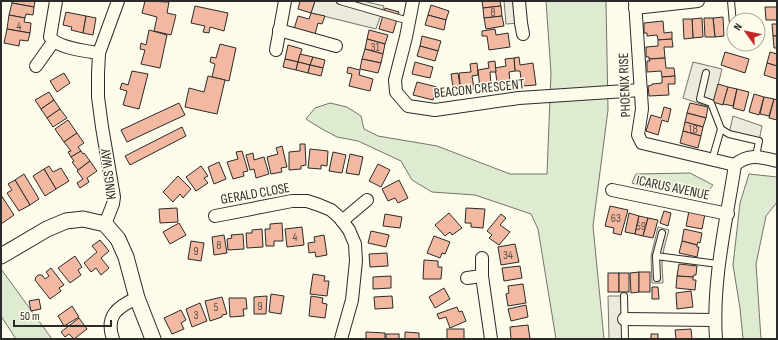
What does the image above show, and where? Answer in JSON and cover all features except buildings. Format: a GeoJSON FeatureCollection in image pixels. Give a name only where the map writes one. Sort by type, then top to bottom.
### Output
{"type":"FeatureCollection","features":[{"type":"Feature","properties":{"kind":"street"},"geometry":{"type":"LineString","coordinates":[[56,1],[50,37],[53,42],[80,50],[99,53]]}},
{"type":"Feature","properties":{"kind":"street","name":"KINGS WAY"},"geometry":{"type":"LineString","coordinates":[[105,224],[113,204],[114,197],[98,97],[99,53],[118,1]]}},
{"type":"Feature","properties":{"kind":"street"},"geometry":{"type":"LineString","coordinates":[[276,50],[285,1]]}},
{"type":"Feature","properties":{"kind":"street","name":"BEACON CRESCENT"},"geometry":{"type":"LineString","coordinates":[[413,1],[395,80],[396,92],[408,106],[435,110],[519,98],[640,90]]}},
{"type":"Feature","properties":{"kind":"street"},"geometry":{"type":"LineString","coordinates":[[519,1],[520,23],[523,34]]}},
{"type":"Feature","properties":{"kind":"street"},"geometry":{"type":"LineString","coordinates":[[635,5],[698,1]]}},
{"type":"Feature","properties":{"kind":"street","name":"PHOENIX RISE"},"geometry":{"type":"LineString","coordinates":[[635,5],[642,110],[638,135],[642,143],[735,166]]}},
{"type":"Feature","properties":{"kind":"street"},"geometry":{"type":"LineString","coordinates":[[279,30],[336,46]]}},
{"type":"Feature","properties":{"kind":"street"},"geometry":{"type":"LineString","coordinates":[[36,66],[53,42]]}},
{"type":"Feature","properties":{"kind":"street"},"geometry":{"type":"LineString","coordinates":[[735,166],[741,159],[756,156],[777,161]]}},
{"type":"Feature","properties":{"kind":"street","name":"ICARUS AVENUE"},"geometry":{"type":"LineString","coordinates":[[716,339],[715,320],[718,264],[728,214],[735,166]]}},
{"type":"Feature","properties":{"kind":"street","name":"ICARUS AVENUE"},"geometry":{"type":"LineString","coordinates":[[612,190],[728,214]]}},
{"type":"Feature","properties":{"kind":"street"},"geometry":{"type":"LineString","coordinates":[[342,221],[367,200]]}},
{"type":"Feature","properties":{"kind":"street","name":"GERALD CLOSE"},"geometry":{"type":"LineString","coordinates":[[215,216],[292,201],[307,201],[320,204],[331,210],[349,230],[355,244],[356,260],[352,300],[341,339]]}},
{"type":"Feature","properties":{"kind":"street"},"geometry":{"type":"LineString","coordinates":[[1,256],[47,229],[66,221],[84,218],[105,224],[118,238],[126,257],[137,298],[153,339]]}},
{"type":"Feature","properties":{"kind":"street"},"geometry":{"type":"LineString","coordinates":[[482,258],[482,276],[491,339]]}},
{"type":"Feature","properties":{"kind":"street"},"geometry":{"type":"LineString","coordinates":[[467,278],[482,276]]}},
{"type":"Feature","properties":{"kind":"street"},"geometry":{"type":"LineString","coordinates":[[113,339],[110,322],[114,313],[119,307],[137,298]]}},
{"type":"Feature","properties":{"kind":"street"},"geometry":{"type":"LineString","coordinates":[[624,319],[715,320]]}},
{"type":"Feature","properties":{"kind":"lane"},"geometry":{"type":"LineString","coordinates":[[340,1],[409,21]]}},
{"type":"Feature","properties":{"kind":"lane"},"geometry":{"type":"LineString","coordinates":[[731,1],[732,12]]}},
{"type":"Feature","properties":{"kind":"lane"},"geometry":{"type":"LineString","coordinates":[[706,73],[700,99],[711,103],[721,129],[729,134],[759,141],[756,156]]}},
{"type":"Feature","properties":{"kind":"lane"},"geometry":{"type":"LineString","coordinates":[[712,160],[721,129]]}},
{"type":"Feature","properties":{"kind":"lane"},"geometry":{"type":"LineString","coordinates":[[657,278],[656,256],[662,233]]}},
{"type":"Feature","properties":{"kind":"lane"},"geometry":{"type":"LineString","coordinates":[[656,256],[718,264]]}},
{"type":"Feature","properties":{"kind":"lane"},"geometry":{"type":"LineString","coordinates":[[624,296],[625,339]]}},
{"type":"Feature","properties":{"kind":"green space"},"geometry":{"type":"Polygon","coordinates":[[[546,1],[606,1],[608,110],[593,226],[604,339],[556,339],[538,229],[531,214],[475,195],[432,192],[412,180],[401,161],[358,141],[337,137],[306,119],[315,108],[330,103],[347,107],[361,116],[364,129],[378,136],[437,146],[510,174],[547,174],[551,73],[546,1]]]}},
{"type":"Feature","properties":{"kind":"green space"},"geometry":{"type":"Polygon","coordinates":[[[690,173],[713,185],[704,196],[640,186],[632,183],[636,174],[690,173]]]}},
{"type":"Feature","properties":{"kind":"green space"},"geometry":{"type":"Polygon","coordinates":[[[749,174],[777,177],[777,202],[766,216],[756,264],[761,339],[743,339],[733,265],[740,203],[749,174]]]}},
{"type":"Feature","properties":{"kind":"green space"},"geometry":{"type":"Polygon","coordinates":[[[1,269],[52,339],[16,339],[1,316],[1,269]]]}},
{"type":"Feature","properties":{"kind":"shaded area"},"geometry":{"type":"Polygon","coordinates":[[[315,1],[363,1],[384,6],[376,29],[311,13],[315,1]]]}},
{"type":"Feature","properties":{"kind":"shaded area"},"geometry":{"type":"Polygon","coordinates":[[[504,1],[519,1],[521,23],[506,24],[504,1]]]}},
{"type":"Feature","properties":{"kind":"shaded area"},"geometry":{"type":"Polygon","coordinates":[[[693,62],[722,69],[714,102],[706,106],[683,98],[693,62]]]}},
{"type":"Feature","properties":{"kind":"shaded area"},"geometry":{"type":"Polygon","coordinates":[[[733,116],[762,126],[759,141],[729,134],[733,116]]]}},
{"type":"Feature","properties":{"kind":"shaded area"},"geometry":{"type":"Polygon","coordinates":[[[658,227],[669,230],[664,248],[662,264],[663,283],[652,283],[651,256],[658,227]]]}},
{"type":"Feature","properties":{"kind":"shaded area"},"geometry":{"type":"Polygon","coordinates":[[[608,296],[624,296],[625,339],[609,339],[608,296]]]}}]}
